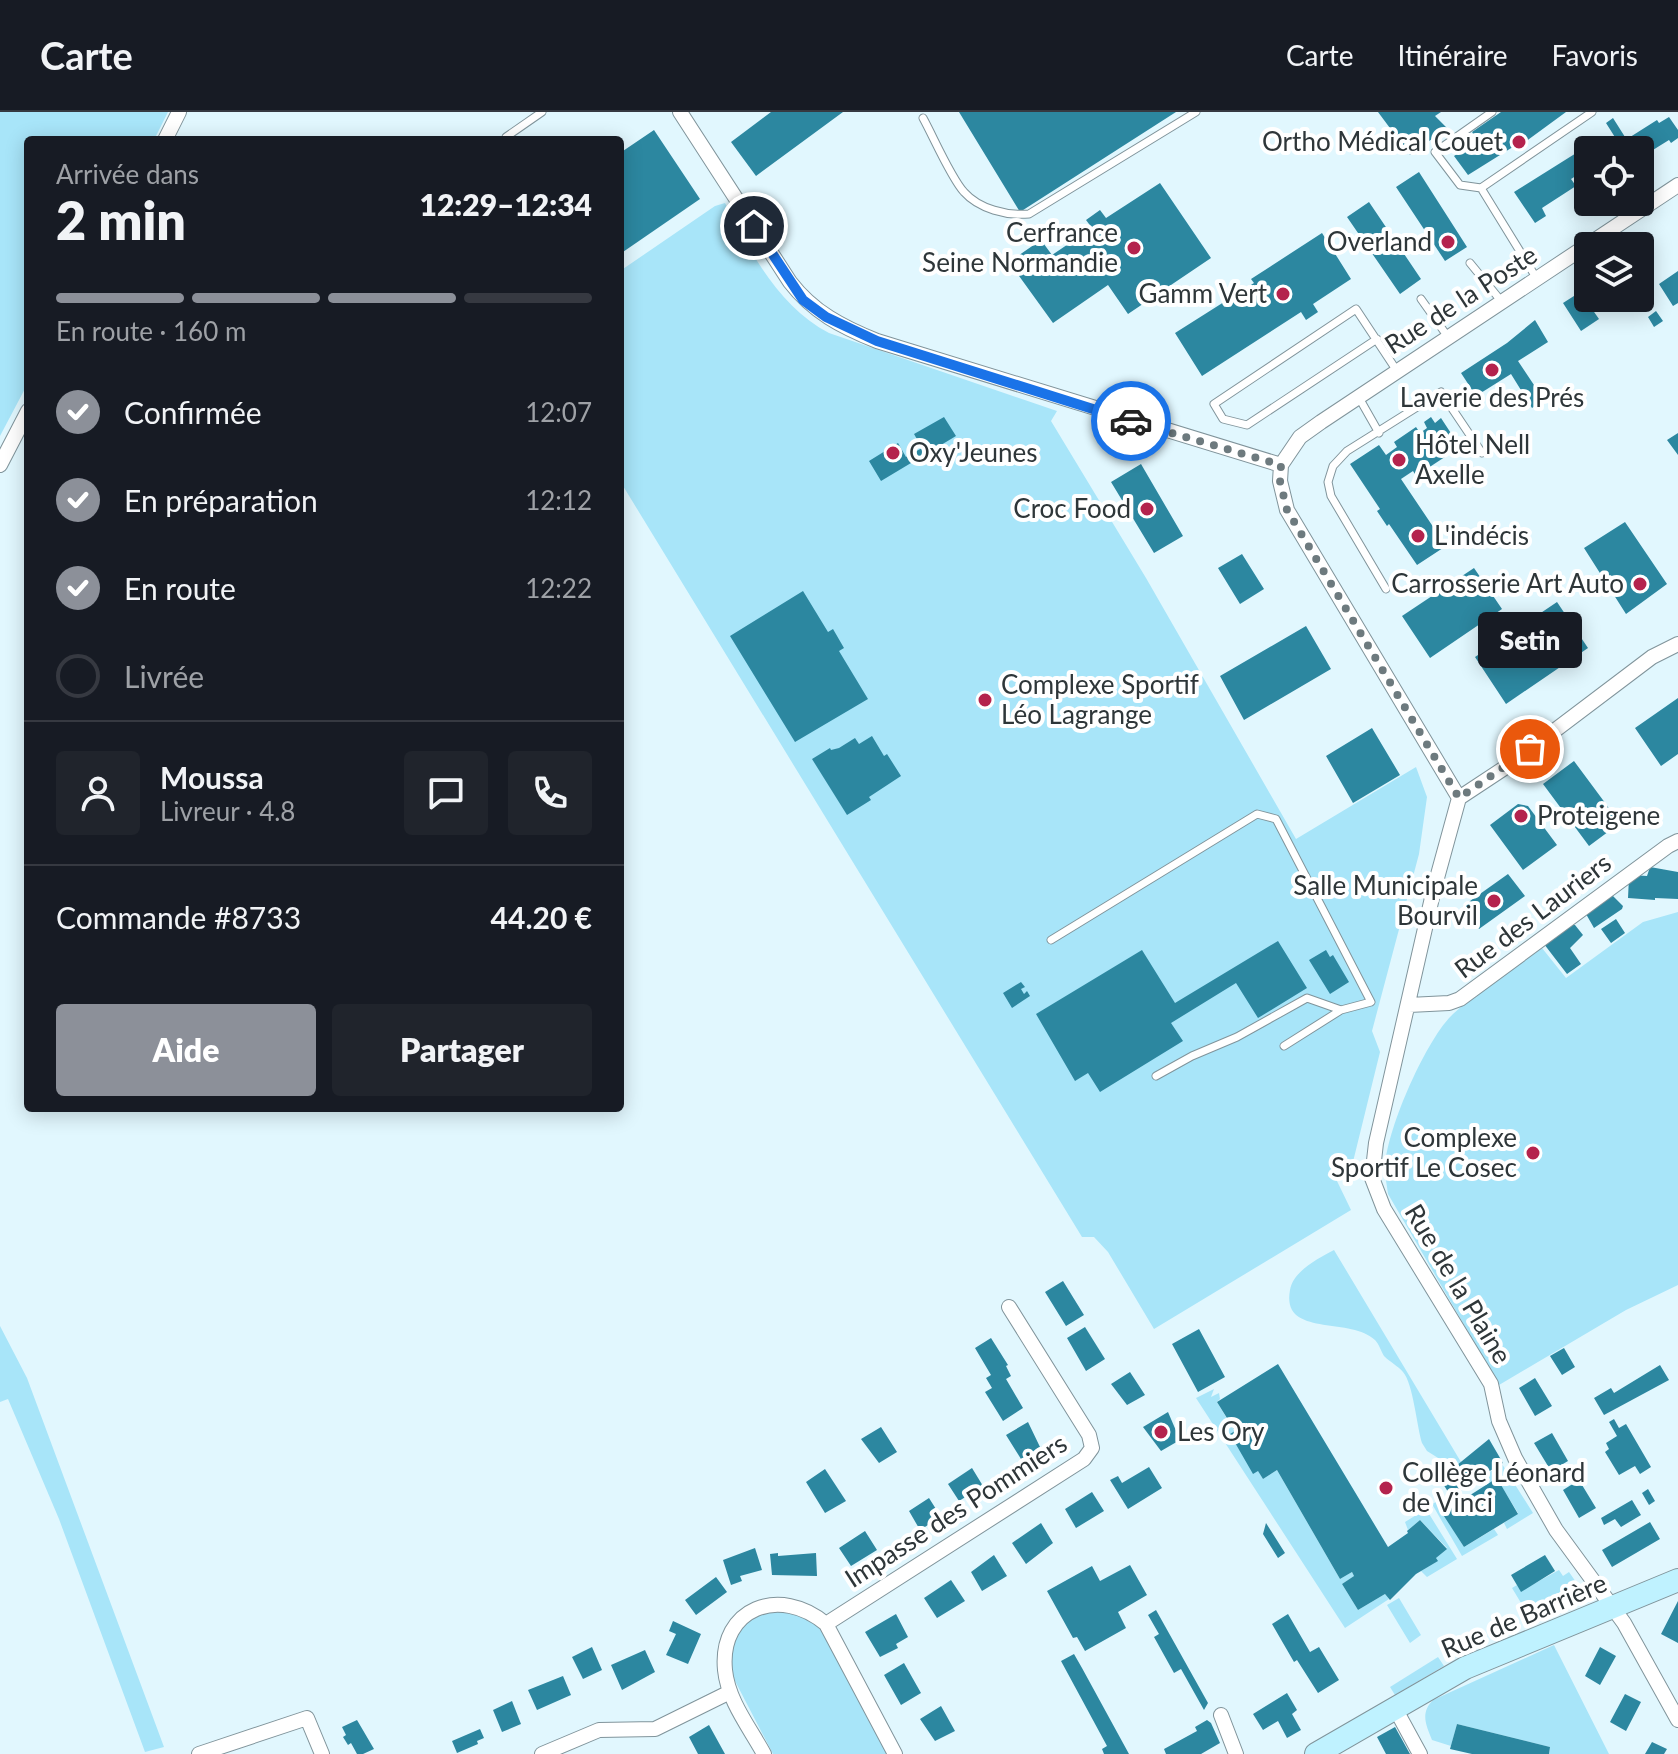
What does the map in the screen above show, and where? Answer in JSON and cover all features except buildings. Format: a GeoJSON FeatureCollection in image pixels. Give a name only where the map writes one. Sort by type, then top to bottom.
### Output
{"type":"FeatureCollection","features":[{"type":"Feature","properties":{"kind":"street"},"geometry":{"type":"LineString","coordinates":[[167,136],[179,112]]}},
{"type":"Feature","properties":{"kind":"street"},"geometry":{"type":"LineString","coordinates":[[680,112],[790,282],[803,300],[826,317],[877,341],[1281,465],[1280,481],[1287,510],[1459,798],[1509,765],[1652,657],[1678,644]]}},
{"type":"Feature","properties":{"kind":"street","name":"Rue de la Poste"},"geometry":{"type":"LineString","coordinates":[[1281,465],[1300,437],[1358,396],[1678,185]]}},
{"type":"Feature","properties":{"kind":"street"},"geometry":{"type":"LineString","coordinates":[[0,465],[24,419]]}},
{"type":"Feature","properties":{"kind":"street","name":"Rue de la Plaine"},"geometry":{"type":"LineString","coordinates":[[1459,798],[1434,889],[1376,1143],[1372,1178],[1384,1209],[1491,1384],[1499,1421],[1515,1458],[1556,1530],[1624,1623],[1678,1720]]}},
{"type":"Feature","properties":{"kind":"street","name":"Rue des Lauriers"},"geometry":{"type":"LineString","coordinates":[[1409,1005],[1449,1003],[1460,999],[1678,841]]}},
{"type":"Feature","properties":{"kind":"street","name":"Impasse des Pommiers"},"geometry":{"type":"LineString","coordinates":[[826,1624],[1084,1459],[1092,1448],[1089,1435],[1009,1307]]}},
{"type":"Feature","properties":{"kind":"street","name":"Rue de Barrière"},"geometry":{"type":"LineString","coordinates":[[1316,1754],[1465,1668],[1678,1580]]}},
{"type":"Feature","properties":{"kind":"street"},"geometry":{"type":"LineString","coordinates":[[764,1754],[730,1692],[725,1668],[727,1647],[735,1627],[752,1611],[769,1604],[791,1604],[812,1612],[826,1624],[895,1754]]}},
{"type":"Feature","properties":{"kind":"street"},"geometry":{"type":"LineString","coordinates":[[542,1754],[599,1730],[655,1729],[730,1692]]}},
{"type":"Feature","properties":{"kind":"street"},"geometry":{"type":"LineString","coordinates":[[1396,1710],[1422,1753]]}},
{"type":"Feature","properties":{"kind":"street"},"geometry":{"type":"LineString","coordinates":[[1221,1715],[1236,1754]]}},
{"type":"Feature","properties":{"kind":"street"},"geometry":{"type":"LineString","coordinates":[[199,1754],[307,1718],[322,1754]]}},
{"type":"Feature","properties":{"kind":"lane"},"geometry":{"type":"LineString","coordinates":[[507,136],[542,112]]}},
{"type":"Feature","properties":{"kind":"lane"},"geometry":{"type":"LineString","coordinates":[[923,118],[963,191],[997,211],[1014,216],[1029,214],[1196,112]]}},
{"type":"Feature","properties":{"kind":"lane"},"geometry":{"type":"LineString","coordinates":[[1492,112],[1435,152],[1460,185],[1481,188],[1592,112]]}},
{"type":"Feature","properties":{"kind":"lane"},"geometry":{"type":"LineString","coordinates":[[1481,188],[1537,279]]}},
{"type":"Feature","properties":{"kind":"lane"},"geometry":{"type":"LineString","coordinates":[[1470,263],[1502,302]]}},
{"type":"Feature","properties":{"kind":"lane"},"geometry":{"type":"LineString","coordinates":[[1421,299],[1448,337]]}},
{"type":"Feature","properties":{"kind":"lane"},"geometry":{"type":"LineString","coordinates":[[1377,339],[1247,425],[1223,419],[1214,404],[1356,309],[1377,339],[1397,371]]}},
{"type":"Feature","properties":{"kind":"lane"},"geometry":{"type":"LineString","coordinates":[[1386,589],[1331,496],[1328,482],[1333,466],[1347,451],[1441,392],[1482,453]]}},
{"type":"Feature","properties":{"kind":"lane"},"geometry":{"type":"LineString","coordinates":[[1358,396],[1379,433]]}},
{"type":"Feature","properties":{"kind":"lane"},"geometry":{"type":"LineString","coordinates":[[1051,940],[1257,814],[1276,819],[1371,1002],[1341,1010],[1284,1046]]}},
{"type":"Feature","properties":{"kind":"lane"},"geometry":{"type":"LineString","coordinates":[[1156,1076],[1192,1056],[1237,1037],[1307,998],[1341,1010]]}},
{"type":"Feature","properties":{"kind":"shaded area"},"geometry":{"type":"Polygon","coordinates":[[[0,112],[168,112],[156,136],[24,136],[24,391],[0,436],[0,112]]]}},
{"type":"Feature","properties":{"kind":"shaded area","name":"Complexe Sportif Léo Lagrange"},"geometry":{"type":"Polygon","coordinates":[[[725,203],[768,277],[795,309],[829,333],[1057,411],[1051,421],[1146,578],[1296,839],[1416,767],[1427,797],[1419,854],[1372,1031],[1380,1052],[1350,1174],[1337,1181],[1351,1210],[1154,1329],[1108,1252],[1094,1237],[1082,1237],[624,488],[624,268],[715,206],[725,203]]]}},
{"type":"Feature","properties":{"kind":"shaded area","name":"Complexe Sportif Le Cosec"},"geometry":{"type":"Polygon","coordinates":[[[1678,912],[1678,1285],[1626,1310],[1499,1385],[1388,1194],[1385,1172],[1387,1153],[1399,1111],[1442,1026],[1463,1005],[1497,980],[1542,948],[1566,978],[1643,922],[1678,912]]]}},
{"type":"Feature","properties":{"kind":"shaded area"},"geometry":{"type":"Polygon","coordinates":[[[1334,1250],[1461,1462],[1454,1468],[1427,1451],[1422,1443],[1406,1378],[1384,1356],[1375,1340],[1350,1329],[1306,1321],[1296,1315],[1290,1305],[1290,1290],[1296,1277],[1334,1250]]]}},
{"type":"Feature","properties":{"kind":"shaded area"},"geometry":{"type":"Polygon","coordinates":[[[0,1326],[27,1378],[164,1747],[145,1752],[59,1519],[8,1399],[0,1402],[0,1326]]]}},
{"type":"Feature","properties":{"kind":"shaded area"},"geometry":{"type":"Polygon","coordinates":[[[1214,1389],[1211,1397],[1219,1393],[1217,1402],[1263,1479],[1277,1470],[1340,1579],[1352,1572],[1354,1576],[1342,1584],[1358,1610],[1385,1594],[1389,1599],[1345,1628],[1196,1398],[1214,1389]]]}},
{"type":"Feature","properties":{"kind":"shaded area"},"geometry":{"type":"Polygon","coordinates":[[[1502,1464],[1533,1513],[1507,1529],[1504,1523],[1518,1513],[1497,1479],[1490,1483],[1485,1475],[1502,1464]]]}},
{"type":"Feature","properties":{"kind":"shaded area"},"geometry":{"type":"Polygon","coordinates":[[[1436,1502],[1464,1547],[1494,1529],[1498,1535],[1462,1556],[1432,1504],[1436,1502]]]}},
{"type":"Feature","properties":{"kind":"shaded area"},"geometry":{"type":"Polygon","coordinates":[[[1426,1509],[1457,1559],[1427,1577],[1421,1571],[1437,1561],[1436,1558],[1447,1548],[1420,1520],[1408,1530],[1405,1522],[1426,1509]]]}},
{"type":"Feature","properties":{"kind":"shaded area"},"geometry":{"type":"Polygon","coordinates":[[[1559,1570],[1563,1576],[1569,1572],[1578,1585],[1574,1600],[1554,1608],[1550,1602],[1527,1613],[1512,1588],[1517,1585],[1521,1591],[1559,1570]]]}},
{"type":"Feature","properties":{"kind":"shaded area"},"geometry":{"type":"Polygon","coordinates":[[[1399,1598],[1421,1635],[1410,1643],[1387,1605],[1399,1598]]]}},
{"type":"Feature","properties":{"kind":"shaded area"},"geometry":{"type":"Polygon","coordinates":[[[786,1609],[811,1619],[822,1631],[888,1754],[773,1754],[735,1681],[731,1661],[737,1633],[743,1625],[763,1612],[786,1609]]]}},
{"type":"Feature","properties":{"kind":"shaded area"},"geometry":{"type":"Polygon","coordinates":[[[1554,1645],[1609,1754],[1549,1754],[1550,1747],[1457,1724],[1451,1746],[1432,1740],[1425,1714],[1433,1700],[1554,1645]]]}},
{"type":"Feature","properties":{"kind":"shaded area"},"geometry":{"type":"Polygon","coordinates":[[[1438,1657],[1444,1666],[1395,1695],[1390,1687],[1438,1657]]]}},
{"type":"Feature","properties":{"kind":"way so far"},"geometry":{"type":"LineString","coordinates":[[1131,421],[1281,465],[1280,481],[1287,510],[1459,798],[1530,749]]}},
{"type":"Feature","properties":{"kind":"place","name":"Ortho Médical Couet"},"geometry":{"type":"Point","coordinates":[1519,142]}},
{"type":"Feature","properties":{"kind":"place","name":"Overland"},"geometry":{"type":"Point","coordinates":[1448,242]}},
{"type":"Feature","properties":{"kind":"place","name":"Cerfrance Seine Normandie"},"geometry":{"type":"Point","coordinates":[1134,248]}},
{"type":"Feature","properties":{"kind":"place","name":"Gamm Vert"},"geometry":{"type":"Point","coordinates":[1283,294]}},
{"type":"Feature","properties":{"kind":"place","name":"Laverie des Prés"},"geometry":{"type":"Point","coordinates":[1492,370]}},
{"type":"Feature","properties":{"kind":"place","name":"Oxy'Jeunes"},"geometry":{"type":"Point","coordinates":[893,453]}},
{"type":"Feature","properties":{"kind":"place","name":"Hôtel Nell Axelle"},"geometry":{"type":"Point","coordinates":[1399,460]}},
{"type":"Feature","properties":{"kind":"place","name":"Croc Food"},"geometry":{"type":"Point","coordinates":[1147,509]}},
{"type":"Feature","properties":{"kind":"place","name":"L'indécis"},"geometry":{"type":"Point","coordinates":[1418,536]}},
{"type":"Feature","properties":{"kind":"place","name":"Carrosserie Art Auto"},"geometry":{"type":"Point","coordinates":[1640,584]}},
{"type":"Feature","properties":{"kind":"place","name":"Complexe Sportif Léo Lagrange"},"geometry":{"type":"Point","coordinates":[985,700]}},
{"type":"Feature","properties":{"kind":"place","name":"Setin"},"geometry":{"type":"Point","coordinates":[1530,749]}},
{"type":"Feature","properties":{"kind":"place","name":"Proteigene"},"geometry":{"type":"Point","coordinates":[1521,816]}},
{"type":"Feature","properties":{"kind":"place","name":"Salle Municipale Bourvil"},"geometry":{"type":"Point","coordinates":[1494,901]}},
{"type":"Feature","properties":{"kind":"place","name":"Complexe Sportif Le Cosec"},"geometry":{"type":"Point","coordinates":[1533,1153]}},
{"type":"Feature","properties":{"kind":"place","name":"Les Ory"},"geometry":{"type":"Point","coordinates":[1161,1432]}},
{"type":"Feature","properties":{"kind":"place","name":"Collège Léonard de Vinci"},"geometry":{"type":"Point","coordinates":[1386,1488]}},
{"type":"Feature","properties":{"kind":"route"},"geometry":{"type":"LineString","coordinates":[[754,226],[803,300],[854,332],[1131,421]]}}]}
